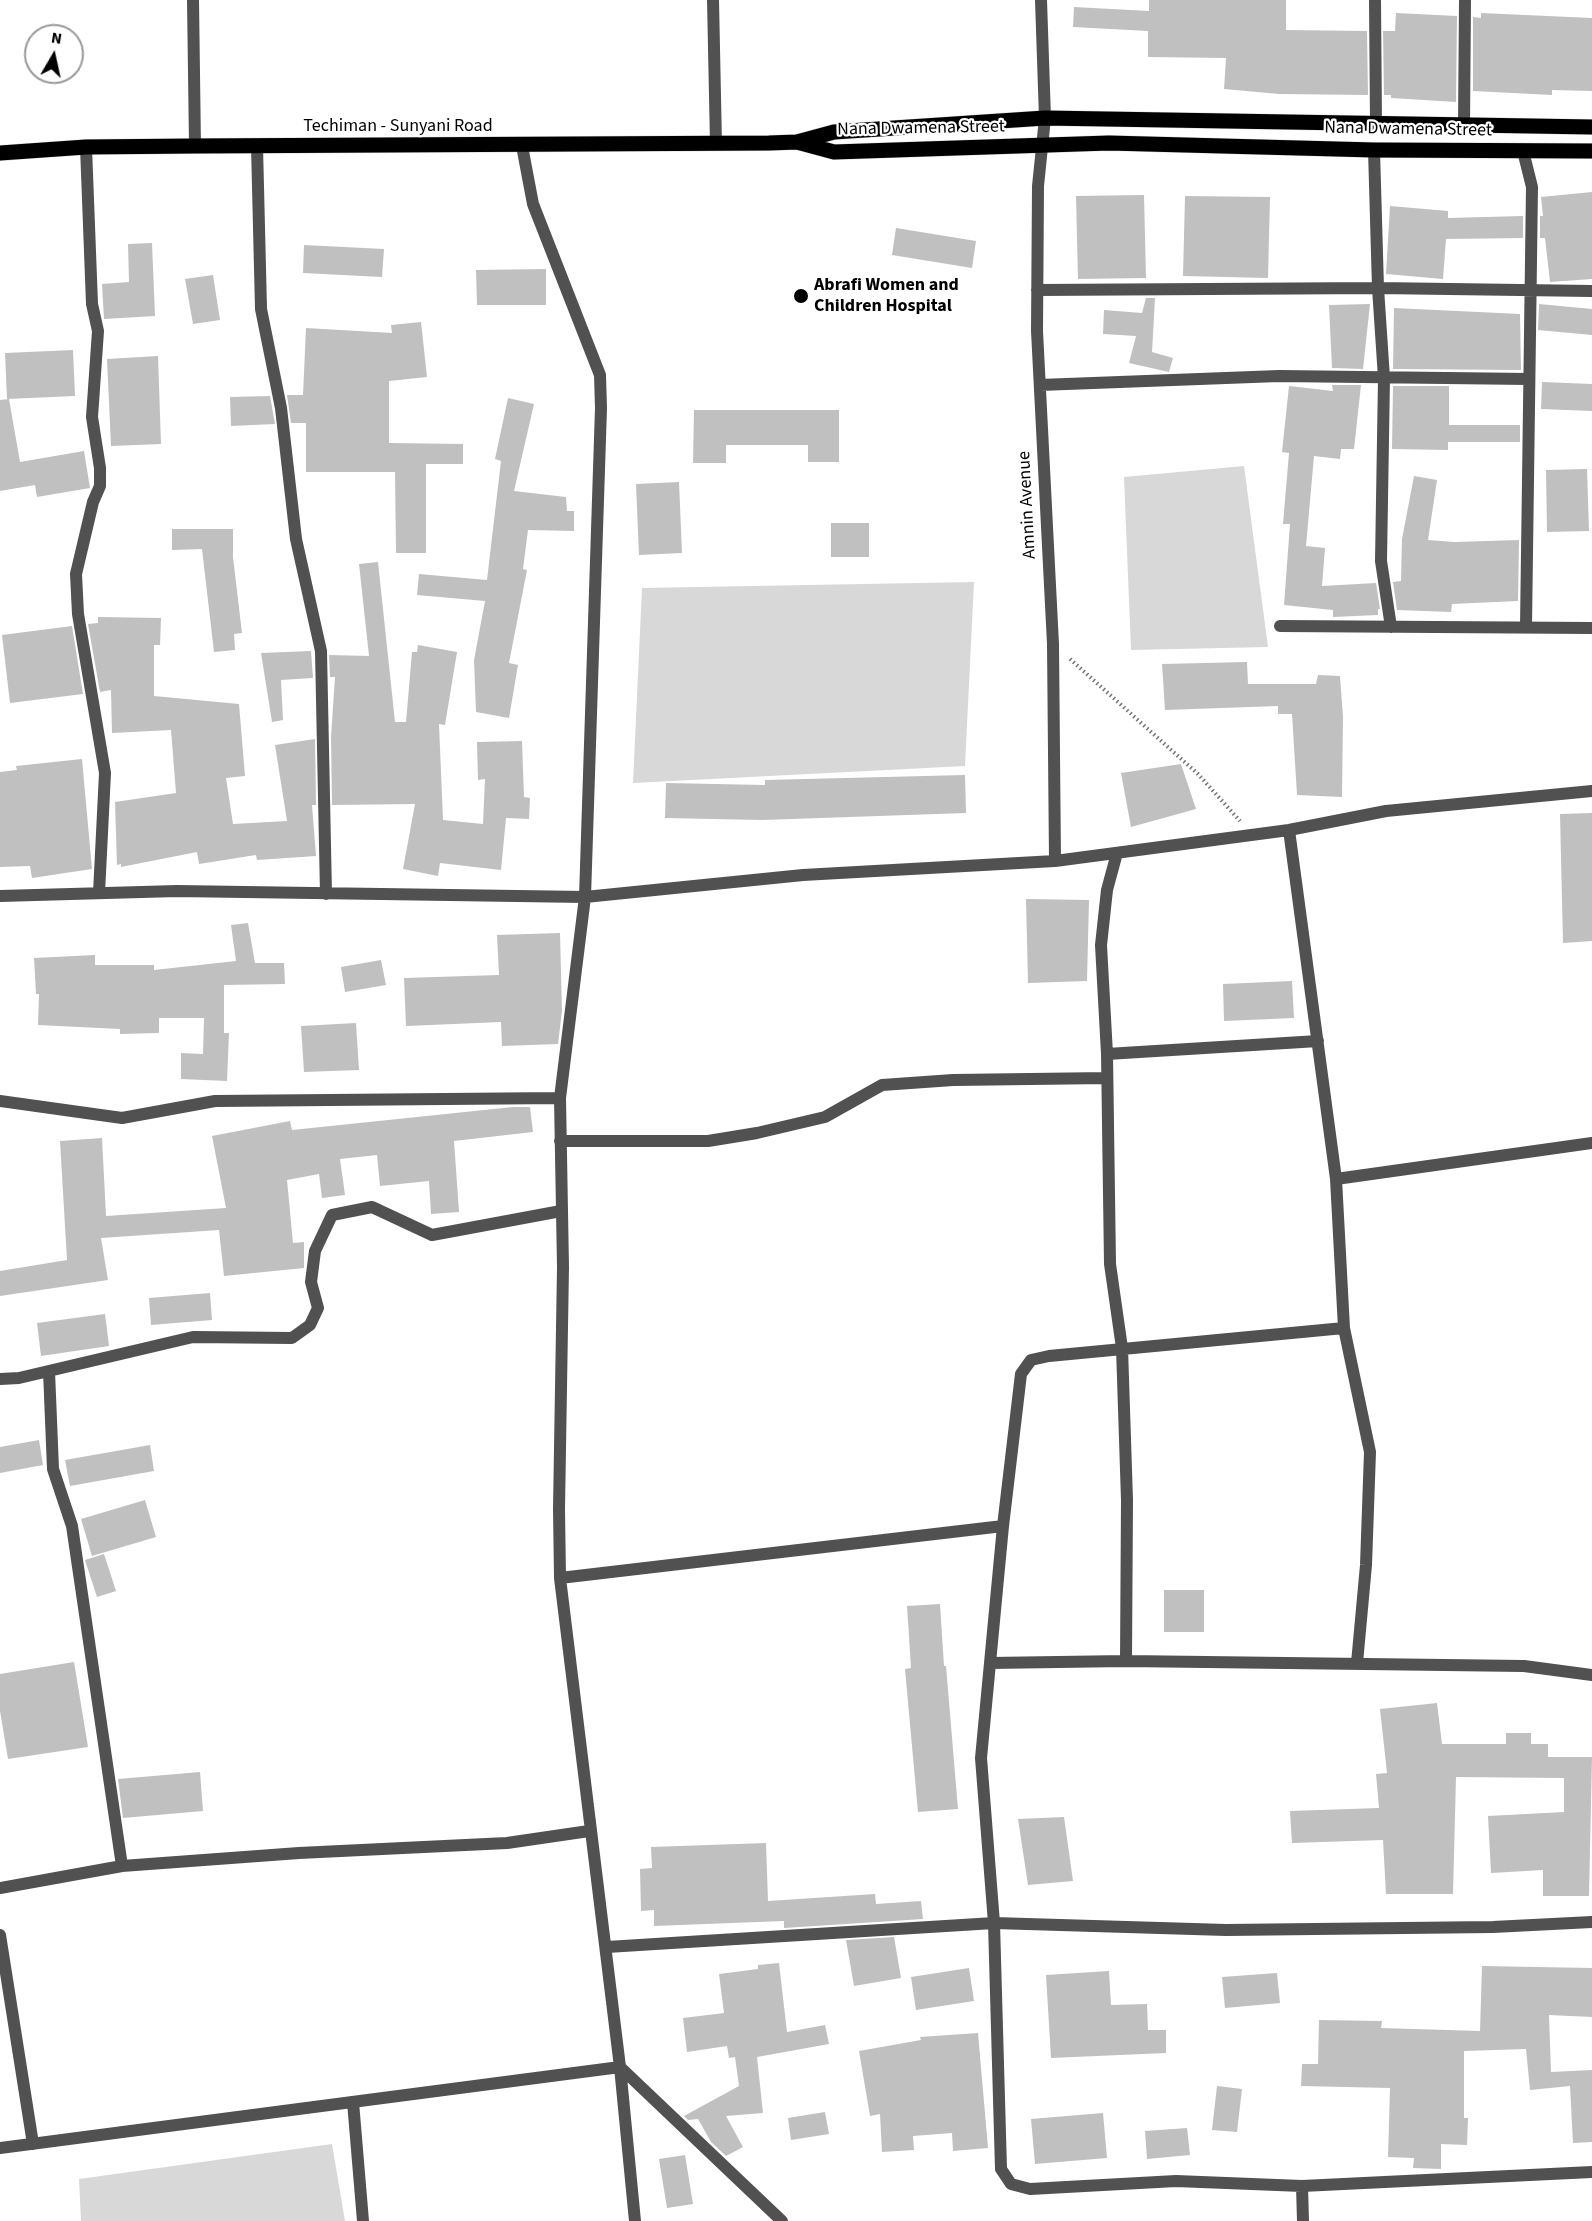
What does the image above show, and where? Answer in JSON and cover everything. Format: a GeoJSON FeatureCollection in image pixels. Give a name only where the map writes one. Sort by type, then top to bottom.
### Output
{"type":"FeatureCollection","features":[{"type":"Feature","properties":{"kind":"main road","name":"Nana Dwamena Street"},"geometry":{"type":"LineString","coordinates":[[797,142],[834,132],[1045,118],[1464,127],[1592,127]]}},
{"type":"Feature","properties":{"kind":"main road","name":"Techiman - Sunyani Road"},"geometry":{"type":"LineString","coordinates":[[0,153],[86,147],[522,146],[797,142]]}},
{"type":"Feature","properties":{"kind":"main road","name":"Nana Dwamena Street"},"geometry":{"type":"LineString","coordinates":[[797,142],[834,152],[1109,143],[1374,150],[1592,151]]}},
{"type":"Feature","properties":{"kind":"street"},"geometry":{"type":"LineString","coordinates":[[193,0],[195,146]]}},
{"type":"Feature","properties":{"kind":"street"},"geometry":{"type":"LineString","coordinates":[[713,0],[716,144]]}},
{"type":"Feature","properties":{"kind":"street","name":"Amnin Avenue"},"geometry":{"type":"LineString","coordinates":[[1041,0],[1045,118],[1040,147],[1037,290],[1053,644],[1055,861]]}},
{"type":"Feature","properties":{"kind":"street"},"geometry":{"type":"LineString","coordinates":[[1375,0],[1376,124]]}},
{"type":"Feature","properties":{"kind":"street"},"geometry":{"type":"LineString","coordinates":[[1464,127],[1465,0]]}},
{"type":"Feature","properties":{"kind":"street"},"geometry":{"type":"LineString","coordinates":[[256,146],[261,309],[281,408],[296,539],[321,651],[326,894]]}},
{"type":"Feature","properties":{"kind":"street"},"geometry":{"type":"LineString","coordinates":[[522,146],[533,204],[600,375],[602,408],[585,897],[560,1098],[563,1266],[560,1578],[589,1831],[607,1947],[635,2221]]}},
{"type":"Feature","properties":{"kind":"street"},"geometry":{"type":"LineString","coordinates":[[86,147],[92,304],[98,331],[92,417],[100,468],[100,486],[93,502],[76,574],[81,636],[105,773],[99,893]]}},
{"type":"Feature","properties":{"kind":"street"},"geometry":{"type":"LineString","coordinates":[[1374,150],[1378,288],[1384,378],[1381,561],[1391,627]]}},
{"type":"Feature","properties":{"kind":"street"},"geometry":{"type":"LineString","coordinates":[[1523,151],[1532,187],[1526,626]]}},
{"type":"Feature","properties":{"kind":"street"},"geometry":{"type":"LineString","coordinates":[[1037,290],[1378,288],[1592,291]]}},
{"type":"Feature","properties":{"kind":"street"},"geometry":{"type":"LineString","coordinates":[[1040,384],[1280,376],[1529,379]]}},
{"type":"Feature","properties":{"kind":"street"},"geometry":{"type":"LineString","coordinates":[[1280,626],[1592,628]]}},
{"type":"Feature","properties":{"kind":"street"},"geometry":{"type":"LineString","coordinates":[[0,897],[177,891],[585,897],[803,875],[1055,861],[1289,830],[1386,811],[1592,791]]}},
{"type":"Feature","properties":{"kind":"street"},"geometry":{"type":"LineString","coordinates":[[1289,830],[1336,1179],[1344,1328],[1370,1452],[1366,1565],[1357,1663]]}},
{"type":"Feature","properties":{"kind":"street"},"geometry":{"type":"LineString","coordinates":[[1117,853],[1107,890],[1101,945],[1107,1054],[1110,1264],[1122,1348],[1127,1500],[1126,1661]]}},
{"type":"Feature","properties":{"kind":"street"},"geometry":{"type":"LineString","coordinates":[[1107,1054],[1318,1041]]}},
{"type":"Feature","properties":{"kind":"street"},"geometry":{"type":"LineString","coordinates":[[560,1141],[708,1141],[757,1133],[825,1117],[882,1084],[953,1080],[1107,1078]]}},
{"type":"Feature","properties":{"kind":"street"},"geometry":{"type":"LineString","coordinates":[[0,1101],[122,1118],[215,1101],[560,1098]]}},
{"type":"Feature","properties":{"kind":"street"},"geometry":{"type":"LineString","coordinates":[[1336,1179],[1592,1143]]}},
{"type":"Feature","properties":{"kind":"street"},"geometry":{"type":"LineString","coordinates":[[0,1379],[19,1378],[193,1337],[292,1338],[310,1326],[318,1308],[311,1282],[315,1251],[332,1215],[372,1207],[432,1235],[561,1211]]}},
{"type":"Feature","properties":{"kind":"street"},"geometry":{"type":"LineString","coordinates":[[1344,1328],[1048,1356],[1030,1360],[1017,1388],[981,1758],[994,1923],[1001,2169],[1011,2184],[1030,2189],[1176,2181],[1302,2186],[1592,2172]]}},
{"type":"Feature","properties":{"kind":"street"},"geometry":{"type":"LineString","coordinates":[[49,1371],[53,1469],[72,1526],[122,1866]]}},
{"type":"Feature","properties":{"kind":"street"},"geometry":{"type":"LineString","coordinates":[[560,1578],[1003,1526]]}},
{"type":"Feature","properties":{"kind":"street"},"geometry":{"type":"LineString","coordinates":[[990,1664],[1126,1661],[1524,1666],[1592,1675]]}},
{"type":"Feature","properties":{"kind":"street"},"geometry":{"type":"LineString","coordinates":[[0,1888],[122,1866],[299,1853],[507,1843],[589,1831]]}},
{"type":"Feature","properties":{"kind":"street"},"geometry":{"type":"LineString","coordinates":[[607,1947],[994,1923],[1226,1930],[1493,1927],[1592,1922]]}},
{"type":"Feature","properties":{"kind":"street"},"geometry":{"type":"LineString","coordinates":[[0,1935],[33,2144]]}},
{"type":"Feature","properties":{"kind":"street"},"geometry":{"type":"LineString","coordinates":[[0,2148],[620,2067]]}},
{"type":"Feature","properties":{"kind":"street"},"geometry":{"type":"LineString","coordinates":[[620,2067],[782,2221]]}},
{"type":"Feature","properties":{"kind":"street"},"geometry":{"type":"LineString","coordinates":[[353,2102],[363,2221]]}},
{"type":"Feature","properties":{"kind":"street"},"geometry":{"type":"LineString","coordinates":[[1302,2186],[1303,2221]]}},
{"type":"Feature","properties":{"kind":"path"},"geometry":{"type":"LineString","coordinates":[[1053,644],[1198,774],[1252,835]]}},
{"type":"Feature","properties":{"kind":"shaded area"},"geometry":{"type":"Polygon","coordinates":[[[1244,466],[1268,647],[1131,650],[1124,477],[1244,466]]]}},
{"type":"Feature","properties":{"kind":"shaded area"},"geometry":{"type":"Polygon","coordinates":[[[974,582],[965,766],[633,783],[642,588],[974,582]]]}},
{"type":"Feature","properties":{"kind":"shaded area"},"geometry":{"type":"Polygon","coordinates":[[[332,2144],[345,2221],[81,2221],[79,2179],[332,2144]]]}},
{"type":"Feature","properties":{"kind":"building"},"geometry":{"type":"Polygon","coordinates":[[[1149,0],[1286,0],[1286,30],[1367,31],[1368,95],[1279,94],[1224,89],[1226,58],[1148,57],[1148,31],[1073,27],[1074,7],[1149,11],[1149,0]]]}},
{"type":"Feature","properties":{"kind":"building"},"geometry":{"type":"Polygon","coordinates":[[[1396,13],[1457,16],[1456,102],[1391,98],[1391,95],[1384,95],[1383,31],[1395,31],[1396,13]]]}},
{"type":"Feature","properties":{"kind":"building"},"geometry":{"type":"Polygon","coordinates":[[[1481,13],[1592,18],[1592,91],[1552,90],[1552,95],[1473,91],[1473,17],[1481,18],[1481,13]]]}},
{"type":"Feature","properties":{"kind":"building"},"geometry":{"type":"Polygon","coordinates":[[[1592,192],[1592,279],[1550,282],[1545,238],[1540,238],[1540,216],[1543,216],[1541,197],[1592,192]]]}},
{"type":"Feature","properties":{"kind":"building"},"geometry":{"type":"Polygon","coordinates":[[[1144,195],[1146,278],[1078,279],[1076,196],[1144,195]]]}},
{"type":"Feature","properties":{"kind":"building"},"geometry":{"type":"Polygon","coordinates":[[[1185,196],[1270,197],[1268,278],[1183,276],[1185,196]]]}},
{"type":"Feature","properties":{"kind":"building"},"geometry":{"type":"Polygon","coordinates":[[[1390,206],[1448,211],[1448,218],[1523,216],[1523,238],[1446,239],[1443,279],[1386,274],[1390,206]]]}},
{"type":"Feature","properties":{"kind":"building"},"geometry":{"type":"Polygon","coordinates":[[[896,228],[976,241],[972,268],[892,255],[896,228]]]}},
{"type":"Feature","properties":{"kind":"building"},"geometry":{"type":"Polygon","coordinates":[[[152,243],[155,316],[104,319],[102,284],[129,282],[128,244],[152,243]]]}},
{"type":"Feature","properties":{"kind":"building"},"geometry":{"type":"Polygon","coordinates":[[[304,245],[384,249],[382,277],[303,273],[304,245]]]}},
{"type":"Feature","properties":{"kind":"building"},"geometry":{"type":"Polygon","coordinates":[[[546,269],[546,305],[477,305],[476,270],[546,269]]]}},
{"type":"Feature","properties":{"kind":"building"},"geometry":{"type":"Polygon","coordinates":[[[213,275],[220,320],[193,324],[185,279],[213,275]]]}},
{"type":"Feature","properties":{"kind":"building"},"geometry":{"type":"Polygon","coordinates":[[[1146,298],[1155,298],[1152,352],[1173,358],[1169,372],[1129,363],[1136,336],[1103,334],[1104,310],[1142,313],[1146,298]]]}},
{"type":"Feature","properties":{"kind":"building"},"geometry":{"type":"Polygon","coordinates":[[[1370,304],[1363,369],[1332,368],[1329,305],[1370,304]]]}},
{"type":"Feature","properties":{"kind":"building"},"geometry":{"type":"Polygon","coordinates":[[[1539,304],[1592,309],[1592,335],[1538,330],[1539,304]]]}},
{"type":"Feature","properties":{"kind":"building"},"geometry":{"type":"Polygon","coordinates":[[[1394,308],[1520,314],[1521,370],[1393,369],[1394,308]]]}},
{"type":"Feature","properties":{"kind":"building"},"geometry":{"type":"Polygon","coordinates":[[[421,322],[427,377],[389,381],[389,443],[463,444],[463,464],[426,464],[426,553],[396,553],[395,472],[306,472],[306,423],[291,423],[287,395],[303,395],[306,328],[392,333],[391,325],[421,322]]]}},
{"type":"Feature","properties":{"kind":"building"},"geometry":{"type":"Polygon","coordinates":[[[73,350],[75,396],[7,399],[5,353],[73,350]]]}},
{"type":"Feature","properties":{"kind":"building"},"geometry":{"type":"Polygon","coordinates":[[[158,356],[161,444],[111,446],[107,359],[158,356]]]}},
{"type":"Feature","properties":{"kind":"building"},"geometry":{"type":"Polygon","coordinates":[[[1542,382],[1592,384],[1592,411],[1541,409],[1542,382]]]}},
{"type":"Feature","properties":{"kind":"building"},"geometry":{"type":"Polygon","coordinates":[[[1332,385],[1361,385],[1354,449],[1341,449],[1340,459],[1314,456],[1306,546],[1325,548],[1322,586],[1376,583],[1380,609],[1378,609],[1378,615],[1333,617],[1333,610],[1284,605],[1290,524],[1283,524],[1289,453],[1282,452],[1289,386],[1333,391],[1332,385]]]}},
{"type":"Feature","properties":{"kind":"building"},"geometry":{"type":"Polygon","coordinates":[[[1393,386],[1449,386],[1449,425],[1520,425],[1520,442],[1448,442],[1448,450],[1392,449],[1393,386]]]}},
{"type":"Feature","properties":{"kind":"building"},"geometry":{"type":"Polygon","coordinates":[[[270,396],[275,424],[231,426],[230,397],[270,396]]]}},
{"type":"Feature","properties":{"kind":"building"},"geometry":{"type":"Polygon","coordinates":[[[508,398],[534,404],[514,491],[566,497],[567,511],[574,511],[574,531],[528,530],[523,569],[527,570],[509,663],[518,665],[509,718],[476,712],[474,660],[485,601],[417,595],[419,574],[487,580],[501,461],[495,459],[508,398]]]}},
{"type":"Feature","properties":{"kind":"building"},"geometry":{"type":"Polygon","coordinates":[[[9,399],[20,462],[84,451],[90,488],[37,497],[35,485],[0,491],[0,400],[9,399]]]}},
{"type":"Feature","properties":{"kind":"building"},"geometry":{"type":"Polygon","coordinates":[[[694,410],[839,410],[839,462],[808,462],[808,445],[726,445],[726,463],[693,463],[694,410]]]}},
{"type":"Feature","properties":{"kind":"building"},"geometry":{"type":"Polygon","coordinates":[[[1587,469],[1589,531],[1547,532],[1546,470],[1587,469]]]}},
{"type":"Feature","properties":{"kind":"building"},"geometry":{"type":"Polygon","coordinates":[[[1414,476],[1437,480],[1428,540],[1454,542],[1519,540],[1518,601],[1452,604],[1451,612],[1397,610],[1393,582],[1401,581],[1402,539],[1414,476]]]}},
{"type":"Feature","properties":{"kind":"building"},"geometry":{"type":"Polygon","coordinates":[[[679,482],[682,553],[639,555],[636,484],[679,482]]]}},
{"type":"Feature","properties":{"kind":"building"},"geometry":{"type":"Polygon","coordinates":[[[831,523],[869,523],[869,557],[831,557],[831,523]]]}},
{"type":"Feature","properties":{"kind":"building"},"geometry":{"type":"Polygon","coordinates":[[[172,529],[233,529],[233,557],[242,633],[234,634],[235,650],[214,652],[202,549],[172,550],[172,529]]]}},
{"type":"Feature","properties":{"kind":"building"},"geometry":{"type":"Polygon","coordinates":[[[378,562],[395,722],[406,722],[412,652],[417,652],[418,645],[457,652],[445,725],[439,724],[443,820],[483,824],[485,779],[478,780],[477,742],[522,741],[524,797],[530,798],[529,819],[506,818],[501,870],[440,863],[438,876],[403,869],[415,804],[332,805],[331,737],[335,677],[330,677],[329,655],[369,656],[359,564],[378,562]]]}},
{"type":"Feature","properties":{"kind":"building"},"geometry":{"type":"Polygon","coordinates":[[[98,617],[161,618],[160,645],[154,645],[154,696],[239,704],[245,776],[226,778],[233,824],[287,821],[275,745],[315,739],[316,805],[312,805],[316,856],[257,860],[256,855],[199,864],[197,852],[121,867],[121,864],[117,865],[115,802],[176,793],[171,730],[112,733],[111,690],[100,692],[88,624],[98,623],[98,617]]]}},
{"type":"Feature","properties":{"kind":"building"},"geometry":{"type":"Polygon","coordinates":[[[72,626],[83,694],[10,703],[2,635],[72,626]]]}},
{"type":"Feature","properties":{"kind":"building"},"geometry":{"type":"Polygon","coordinates":[[[311,651],[313,678],[281,680],[283,720],[272,722],[261,653],[311,651]]]}},
{"type":"Feature","properties":{"kind":"building"},"geometry":{"type":"Polygon","coordinates":[[[1247,662],[1248,684],[1316,684],[1318,675],[1340,676],[1343,717],[1342,797],[1297,795],[1292,714],[1278,714],[1278,706],[1165,710],[1162,664],[1247,662]]]}},
{"type":"Feature","properties":{"kind":"building"},"geometry":{"type":"Polygon","coordinates":[[[82,759],[92,869],[32,878],[30,866],[0,867],[0,772],[17,770],[16,766],[82,759]]]}},
{"type":"Feature","properties":{"kind":"building"},"geometry":{"type":"Polygon","coordinates":[[[1181,764],[1196,809],[1131,827],[1121,773],[1181,764]]]}},
{"type":"Feature","properties":{"kind":"building"},"geometry":{"type":"Polygon","coordinates":[[[965,775],[966,813],[762,820],[665,818],[666,783],[765,785],[765,780],[965,775]]]}},
{"type":"Feature","properties":{"kind":"building"},"geometry":{"type":"Polygon","coordinates":[[[1592,813],[1592,941],[1563,943],[1560,814],[1592,813]]]}},
{"type":"Feature","properties":{"kind":"building"},"geometry":{"type":"Polygon","coordinates":[[[1026,899],[1089,900],[1087,981],[1028,983],[1026,899]]]}},
{"type":"Feature","properties":{"kind":"building"},"geometry":{"type":"Polygon","coordinates":[[[248,923],[255,963],[284,963],[285,984],[224,985],[224,1033],[229,1033],[227,1081],[181,1079],[181,1053],[203,1054],[204,1018],[159,1018],[159,1033],[120,1034],[120,1029],[38,1025],[39,994],[36,994],[34,958],[95,955],[95,965],[154,965],[154,970],[236,961],[231,925],[248,923]]]}},
{"type":"Feature","properties":{"kind":"building"},"geometry":{"type":"Polygon","coordinates":[[[560,933],[562,1011],[558,1044],[502,1046],[501,1022],[406,1026],[404,978],[499,975],[497,935],[560,933]]]}},
{"type":"Feature","properties":{"kind":"building"},"geometry":{"type":"Polygon","coordinates":[[[381,960],[386,985],[345,992],[341,967],[381,960]]]}},
{"type":"Feature","properties":{"kind":"building"},"geometry":{"type":"Polygon","coordinates":[[[1292,981],[1294,1018],[1224,1021],[1223,984],[1292,981]]]}},
{"type":"Feature","properties":{"kind":"building"},"geometry":{"type":"Polygon","coordinates":[[[356,1023],[359,1070],[304,1072],[301,1026],[356,1023]]]}},
{"type":"Feature","properties":{"kind":"building"},"geometry":{"type":"Polygon","coordinates":[[[530,1107],[533,1132],[454,1141],[459,1212],[431,1214],[429,1181],[380,1186],[377,1155],[340,1159],[345,1195],[322,1198],[319,1174],[287,1180],[293,1243],[304,1242],[304,1268],[224,1276],[219,1230],[101,1238],[108,1280],[0,1296],[0,1271],[67,1260],[60,1141],[102,1138],[106,1216],[226,1208],[212,1136],[290,1121],[292,1130],[530,1107]]]}},
{"type":"Feature","properties":{"kind":"building"},"geometry":{"type":"Polygon","coordinates":[[[210,1293],[212,1320],[151,1325],[149,1298],[210,1293]]]}},
{"type":"Feature","properties":{"kind":"building"},"geometry":{"type":"Polygon","coordinates":[[[105,1314],[109,1346],[41,1356],[37,1323],[105,1314]]]}},
{"type":"Feature","properties":{"kind":"building"},"geometry":{"type":"Polygon","coordinates":[[[39,1440],[43,1465],[0,1473],[0,1447],[39,1440]]]}},
{"type":"Feature","properties":{"kind":"building"},"geometry":{"type":"Polygon","coordinates":[[[150,1445],[154,1471],[70,1486],[65,1460],[150,1445]]]}},
{"type":"Feature","properties":{"kind":"building"},"geometry":{"type":"Polygon","coordinates":[[[145,1500],[156,1537],[92,1556],[81,1519],[145,1500]]]}},
{"type":"Feature","properties":{"kind":"building"},"geometry":{"type":"Polygon","coordinates":[[[104,1554],[116,1591],[97,1597],[85,1560],[104,1554]]]}},
{"type":"Feature","properties":{"kind":"building"},"geometry":{"type":"Polygon","coordinates":[[[1164,1590],[1204,1590],[1204,1632],[1164,1632],[1164,1590]]]}},
{"type":"Feature","properties":{"kind":"building"},"geometry":{"type":"Polygon","coordinates":[[[940,1604],[958,1809],[918,1812],[905,1669],[911,1668],[907,1606],[940,1604]]]}},
{"type":"Feature","properties":{"kind":"building"},"geometry":{"type":"Polygon","coordinates":[[[74,1662],[88,1747],[8,1759],[0,1711],[0,1674],[74,1662]]]}},
{"type":"Feature","properties":{"kind":"building"},"geometry":{"type":"Polygon","coordinates":[[[1437,1703],[1442,1744],[1506,1744],[1506,1733],[1531,1733],[1531,1744],[1548,1744],[1548,1757],[1592,1757],[1589,1896],[1543,1896],[1543,1870],[1491,1873],[1488,1816],[1564,1812],[1564,1778],[1456,1777],[1453,1894],[1386,1894],[1383,1840],[1292,1843],[1290,1811],[1379,1808],[1376,1774],[1387,1773],[1380,1709],[1437,1703]]]}},
{"type":"Feature","properties":{"kind":"building"},"geometry":{"type":"Polygon","coordinates":[[[200,1772],[203,1811],[123,1818],[118,1779],[200,1772]]]}},
{"type":"Feature","properties":{"kind":"building"},"geometry":{"type":"Polygon","coordinates":[[[1064,1817],[1073,1881],[1028,1885],[1018,1819],[1064,1817]]]}},
{"type":"Feature","properties":{"kind":"building"},"geometry":{"type":"Polygon","coordinates":[[[766,1843],[768,1901],[875,1894],[876,1904],[921,1901],[923,1919],[784,1928],[784,1921],[654,1926],[654,1910],[641,1911],[640,1869],[652,1868],[651,1847],[766,1843]]]}},
{"type":"Feature","properties":{"kind":"building"},"geometry":{"type":"Polygon","coordinates":[[[894,1937],[901,1978],[854,1986],[846,1940],[894,1937]]]}},
{"type":"Feature","properties":{"kind":"building"},"geometry":{"type":"Polygon","coordinates":[[[779,1963],[787,2032],[825,2025],[829,2044],[757,2057],[763,2113],[726,2116],[743,2147],[726,2156],[711,2142],[698,2119],[688,2120],[684,2116],[739,2086],[735,2057],[729,2058],[727,2046],[687,2052],[683,2018],[724,2013],[719,1974],[758,1969],[758,1965],[779,1963]]]}},
{"type":"Feature","properties":{"kind":"building"},"geometry":{"type":"Polygon","coordinates":[[[1482,1966],[1592,1968],[1592,2017],[1549,2015],[1551,2072],[1592,2070],[1592,2142],[1573,2143],[1570,2086],[1530,2090],[1526,2049],[1464,2051],[1464,2118],[1468,2118],[1467,2145],[1441,2144],[1441,2169],[1413,2168],[1414,2158],[1388,2157],[1390,2088],[1301,2086],[1302,2064],[1318,2064],[1319,2020],[1382,2021],[1381,2028],[1480,2031],[1482,1966]]]}},
{"type":"Feature","properties":{"kind":"building"},"geometry":{"type":"Polygon","coordinates":[[[969,1968],[974,2001],[916,2010],[911,1977],[969,1968]]]}},
{"type":"Feature","properties":{"kind":"building"},"geometry":{"type":"Polygon","coordinates":[[[1109,1971],[1111,2005],[1147,2004],[1148,2030],[1166,2030],[1166,2053],[1051,2058],[1046,1975],[1109,1971]]]}},
{"type":"Feature","properties":{"kind":"building"},"geometry":{"type":"Polygon","coordinates":[[[1277,1973],[1280,2003],[1225,2008],[1222,1977],[1277,1973]]]}},
{"type":"Feature","properties":{"kind":"building"},"geometry":{"type":"Polygon","coordinates":[[[978,2033],[988,2148],[953,2151],[952,2133],[913,2136],[914,2150],[882,2152],[880,2114],[870,2116],[859,2051],[921,2040],[920,2037],[978,2033]]]}},
{"type":"Feature","properties":{"kind":"building"},"geometry":{"type":"Polygon","coordinates":[[[1217,2086],[1242,2089],[1237,2132],[1212,2130],[1217,2086]]]}},
{"type":"Feature","properties":{"kind":"building"},"geometry":{"type":"Polygon","coordinates":[[[825,2112],[829,2134],[791,2140],[788,2118],[825,2112]]]}},
{"type":"Feature","properties":{"kind":"building"},"geometry":{"type":"Polygon","coordinates":[[[1103,2113],[1107,2158],[1035,2164],[1031,2119],[1103,2113]]]}},
{"type":"Feature","properties":{"kind":"building"},"geometry":{"type":"Polygon","coordinates":[[[1187,2128],[1190,2155],[1147,2159],[1145,2131],[1187,2128]]]}},
{"type":"Feature","properties":{"kind":"building"},"geometry":{"type":"Polygon","coordinates":[[[685,2155],[693,2204],[667,2208],[659,2159],[685,2155]]]}},
{"type":"Feature","properties":{"kind":"place","name":"Abrafi Women and Children Hospital"},"geometry":{"type":"Point","coordinates":[801,296]}}]}
